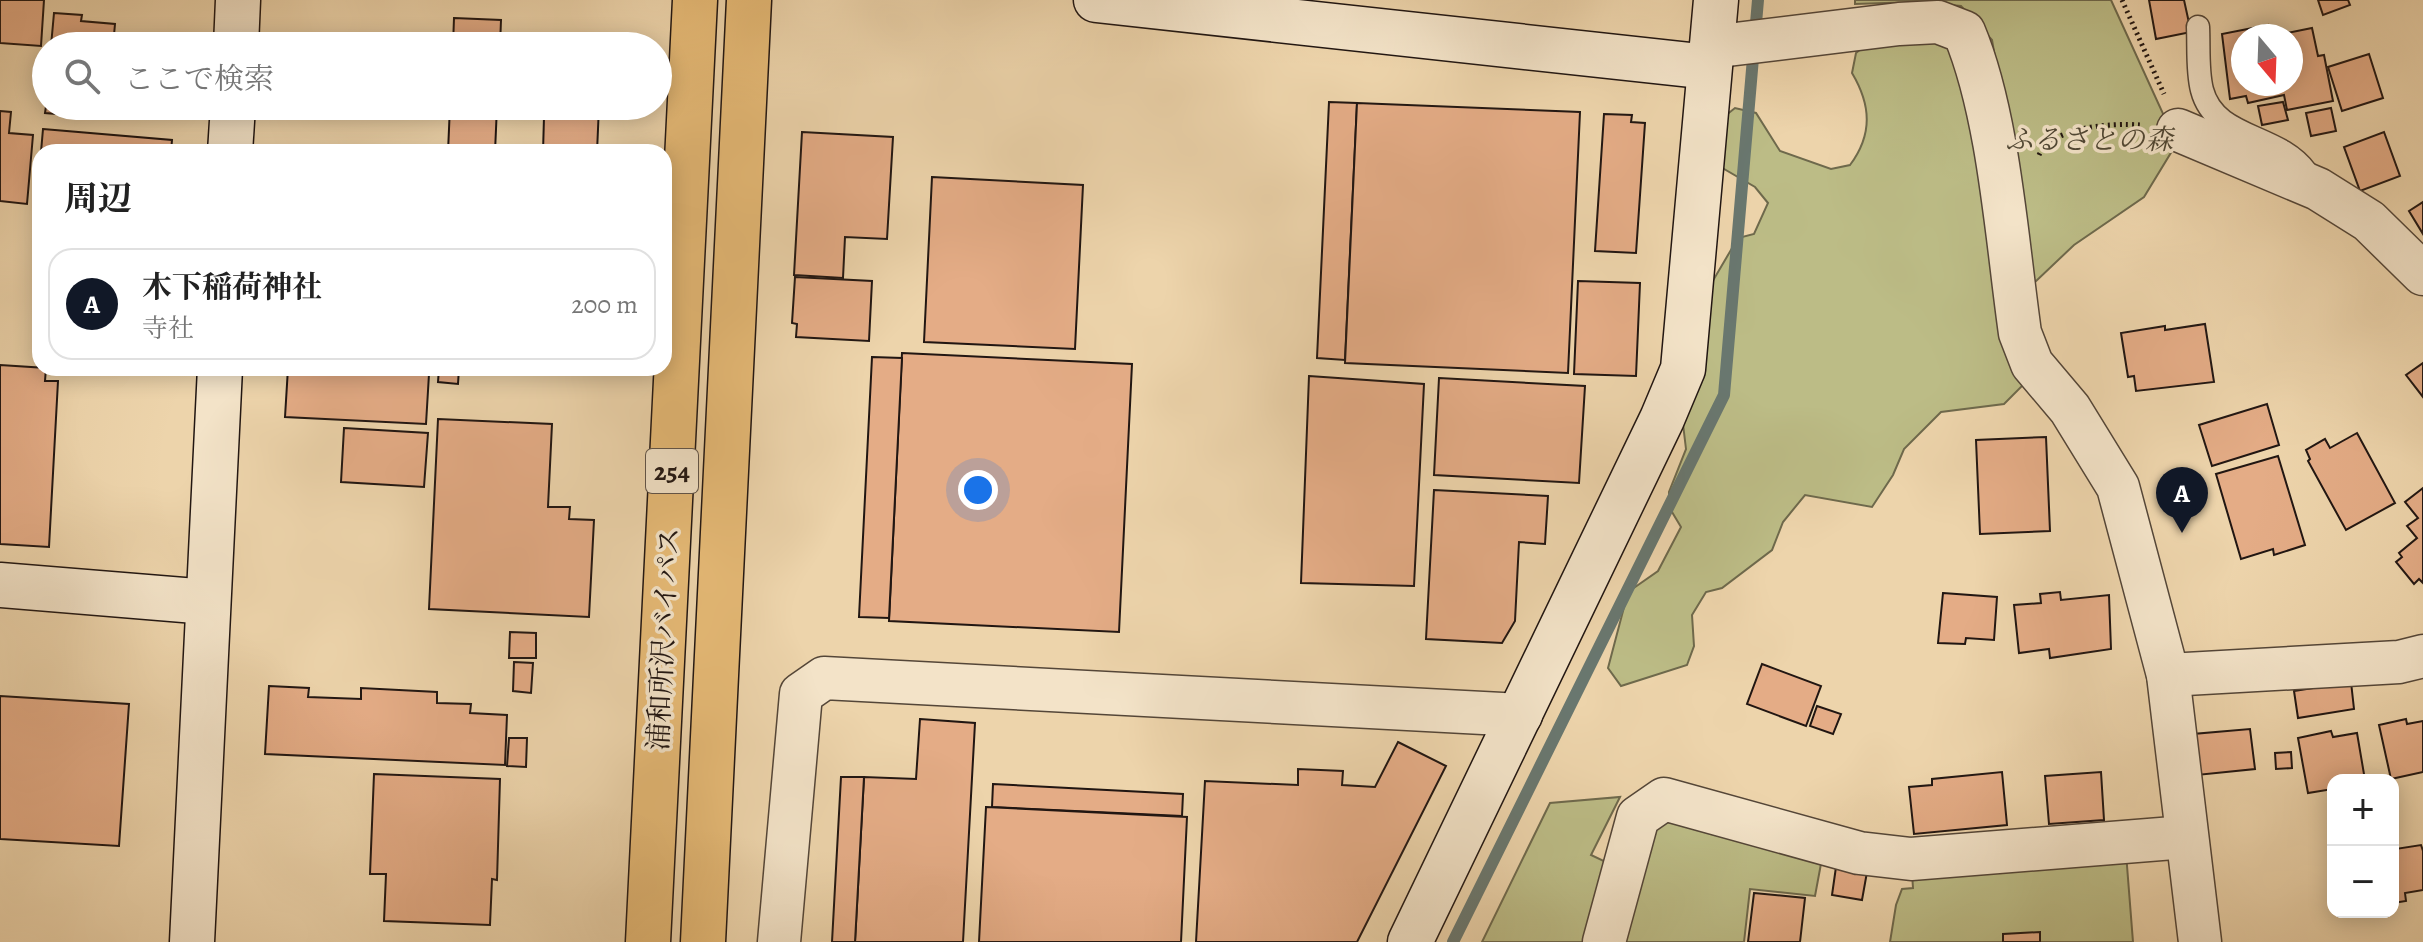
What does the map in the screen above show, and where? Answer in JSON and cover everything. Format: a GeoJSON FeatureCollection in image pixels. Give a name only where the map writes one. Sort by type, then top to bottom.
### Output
{"type":"FeatureCollection","features":[{"type":"Feature","properties":{"kind":"highway","name":"浦和所沢バイパス"},"geometry":{"type":"LineString","coordinates":[[648,942],[695,0]]}},
{"type":"Feature","properties":{"kind":"highway","name":"浦和所沢バイパス"},"geometry":{"type":"LineString","coordinates":[[703,942],[749,0]]}},
{"type":"Feature","properties":{"kind":"street"},"geometry":{"type":"LineString","coordinates":[[237,32],[238,0]]}},
{"type":"Feature","properties":{"kind":"street"},"geometry":{"type":"LineString","coordinates":[[1096,0],[1730,50],[1899,24],[1938,22],[1964,32],[1975,58],[1991,132],[2020,333],[2032,364],[2070,409],[2118,487],[2168,675],[2200,942]]}},
{"type":"Feature","properties":{"kind":"street"},"geometry":{"type":"LineString","coordinates":[[1410,942],[1521,715],[1683,369],[1730,50],[1716,0]]}},
{"type":"Feature","properties":{"kind":"street"},"geometry":{"type":"LineString","coordinates":[[231,144],[232,120]]}},
{"type":"Feature","properties":{"kind":"street"},"geometry":{"type":"LineString","coordinates":[[2178,130],[2318,189],[2369,221],[2423,274]]}},
{"type":"Feature","properties":{"kind":"street"},"geometry":{"type":"LineString","coordinates":[[192,942],[220,376]]}},
{"type":"Feature","properties":{"kind":"street"},"geometry":{"type":"LineString","coordinates":[[0,585],[208,602]]}},
{"type":"Feature","properties":{"kind":"street"},"geometry":{"type":"LineString","coordinates":[[2168,675],[2399,662],[2423,656]]}},
{"type":"Feature","properties":{"kind":"street"},"geometry":{"type":"LineString","coordinates":[[779,942],[801,694],[824,678],[1521,715]]}},
{"type":"Feature","properties":{"kind":"street"},"geometry":{"type":"LineString","coordinates":[[1604,942],[1638,817],[1664,799],[1859,853],[1911,859],[2186,837]]}},
{"type":"Feature","properties":{"kind":"lane"},"geometry":{"type":"LineString","coordinates":[[2198,27],[2201,88],[2211,113],[2231,128],[2268,142],[2297,160],[2318,189]]}},
{"type":"Feature","properties":{"kind":"path"},"geometry":{"type":"LineString","coordinates":[[2036,161],[2042,149],[2067,133],[2108,123],[2178,130],[2151,57],[2122,0]]}},
{"type":"Feature","properties":{"kind":"green space","name":"ふるさとの森"},"geometry":{"type":"Polygon","coordinates":[[[1855,0],[2111,0],[2165,118],[2172,151],[2144,197],[2074,245],[2034,283],[1992,40],[1961,6],[1916,2],[1855,4],[1855,0]]]}},
{"type":"Feature","properties":{"kind":"green space"},"geometry":{"type":"Polygon","coordinates":[[[1938,35],[1961,57],[2024,384],[2004,404],[1941,412],[1904,449],[1893,475],[1872,507],[1805,495],[1783,522],[1772,550],[1722,588],[1706,592],[1692,615],[1694,646],[1687,665],[1621,686],[1608,668],[1628,592],[1658,571],[1681,527],[1669,507],[1669,492],[1686,449],[1683,424],[1708,289],[1738,238],[1754,234],[1768,203],[1755,187],[1719,166],[1725,116],[1735,108],[1756,113],[1780,151],[1831,169],[1850,165],[1863,142],[1867,119],[1863,97],[1852,73],[1856,53],[1874,38],[1938,35]]]}},
{"type":"Feature","properties":{"kind":"green space"},"geometry":{"type":"Polygon","coordinates":[[[1620,797],[1591,855],[1606,862],[1589,942],[1482,942],[1550,803],[1620,797]]]}},
{"type":"Feature","properties":{"kind":"green space"},"geometry":{"type":"Polygon","coordinates":[[[1663,814],[1823,853],[1815,896],[1750,889],[1744,942],[1616,942],[1650,823],[1663,814]]]}},
{"type":"Feature","properties":{"kind":"green space"},"geometry":{"type":"Polygon","coordinates":[[[2126,853],[2133,942],[1890,942],[1896,905],[1902,889],[1913,888],[1912,873],[2126,853]]]}},
{"type":"Feature","properties":{"kind":"building"},"geometry":{"type":"Polygon","coordinates":[[[0,0],[44,0],[42,32],[32,32],[32,45],[0,43],[0,0]]]}},
{"type":"Feature","properties":{"kind":"building"},"geometry":{"type":"Polygon","coordinates":[[[2149,0],[2184,0],[2191,32],[2156,39],[2149,0]]]}},
{"type":"Feature","properties":{"kind":"building"},"geometry":{"type":"Polygon","coordinates":[[[2318,0],[2348,0],[2350,5],[2323,15],[2318,0]]]}},
{"type":"Feature","properties":{"kind":"building"},"geometry":{"type":"Polygon","coordinates":[[[54,13],[82,15],[81,21],[115,24],[114,32],[52,32],[54,13]]]}},
{"type":"Feature","properties":{"kind":"building"},"geometry":{"type":"Polygon","coordinates":[[[454,18],[501,20],[501,32],[454,32],[454,18]]]}},
{"type":"Feature","properties":{"kind":"building"},"geometry":{"type":"Polygon","coordinates":[[[2312,28],[2318,56],[2324,55],[2333,101],[2287,110],[2284,96],[2303,96],[2303,30],[2312,28]]]}},
{"type":"Feature","properties":{"kind":"building"},"geometry":{"type":"Polygon","coordinates":[[[2231,32],[2231,96],[2246,96],[2230,99],[2222,34],[2231,32]]]}},
{"type":"Feature","properties":{"kind":"building"},"geometry":{"type":"Polygon","coordinates":[[[2369,54],[2383,98],[2342,111],[2328,67],[2369,54]]]}},
{"type":"Feature","properties":{"kind":"building"},"geometry":{"type":"Polygon","coordinates":[[[2246,96],[2280,96],[2248,103],[2246,96]]]}},
{"type":"Feature","properties":{"kind":"building"},"geometry":{"type":"Polygon","coordinates":[[[1329,102],[1357,103],[1345,360],[1317,358],[1329,102]]]}},
{"type":"Feature","properties":{"kind":"building"},"geometry":{"type":"Polygon","coordinates":[[[2283,102],[2288,120],[2262,125],[2258,106],[2283,102]]]}},
{"type":"Feature","properties":{"kind":"building"},"geometry":{"type":"Polygon","coordinates":[[[1357,103],[1580,112],[1568,373],[1345,363],[1357,103]]]}},
{"type":"Feature","properties":{"kind":"building"},"geometry":{"type":"Polygon","coordinates":[[[2331,108],[2336,131],[2311,136],[2306,113],[2331,108]]]}},
{"type":"Feature","properties":{"kind":"building"},"geometry":{"type":"Polygon","coordinates":[[[0,111],[11,112],[9,133],[33,135],[27,204],[0,201],[0,111]]]}},
{"type":"Feature","properties":{"kind":"building"},"geometry":{"type":"Polygon","coordinates":[[[1604,114],[1632,115],[1631,122],[1645,123],[1636,253],[1595,251],[1604,114]]]}},
{"type":"Feature","properties":{"kind":"building"},"geometry":{"type":"Polygon","coordinates":[[[449,120],[496,120],[495,144],[448,144],[449,120]]]}},
{"type":"Feature","properties":{"kind":"building"},"geometry":{"type":"Polygon","coordinates":[[[544,120],[598,120],[597,144],[543,144],[544,120]]]}},
{"type":"Feature","properties":{"kind":"building"},"geometry":{"type":"Polygon","coordinates":[[[43,129],[172,140],[172,144],[42,144],[43,129]]]}},
{"type":"Feature","properties":{"kind":"building"},"geometry":{"type":"Polygon","coordinates":[[[802,132],[893,137],[887,239],[845,237],[843,278],[794,275],[802,132]]]}},
{"type":"Feature","properties":{"kind":"building"},"geometry":{"type":"Polygon","coordinates":[[[2384,132],[2400,176],[2360,191],[2344,147],[2384,132]]]}},
{"type":"Feature","properties":{"kind":"building"},"geometry":{"type":"Polygon","coordinates":[[[932,177],[1083,185],[1075,349],[924,342],[932,177]]]}},
{"type":"Feature","properties":{"kind":"building"},"geometry":{"type":"Polygon","coordinates":[[[2423,202],[2423,234],[2409,211],[2423,202]]]}},
{"type":"Feature","properties":{"kind":"building"},"geometry":{"type":"Polygon","coordinates":[[[795,277],[872,281],[869,341],[796,337],[797,324],[792,323],[795,277]]]}},
{"type":"Feature","properties":{"kind":"building"},"geometry":{"type":"Polygon","coordinates":[[[1578,281],[1640,283],[1636,376],[1574,374],[1578,281]]]}},
{"type":"Feature","properties":{"kind":"building"},"geometry":{"type":"Polygon","coordinates":[[[2205,324],[2214,382],[2136,391],[2134,376],[2128,377],[2121,333],[2205,324]]]}},
{"type":"Feature","properties":{"kind":"building"},"geometry":{"type":"Polygon","coordinates":[[[902,353],[1132,364],[1119,632],[889,621],[902,353]]]}},
{"type":"Feature","properties":{"kind":"building"},"geometry":{"type":"Polygon","coordinates":[[[872,357],[902,358],[889,618],[859,617],[872,357]]]}},
{"type":"Feature","properties":{"kind":"building"},"geometry":{"type":"Polygon","coordinates":[[[2423,363],[2423,397],[2406,375],[2423,363]]]}},
{"type":"Feature","properties":{"kind":"building"},"geometry":{"type":"Polygon","coordinates":[[[0,365],[32,367],[32,376],[45,376],[45,381],[58,381],[49,547],[0,544],[0,365]]]}},
{"type":"Feature","properties":{"kind":"building"},"geometry":{"type":"Polygon","coordinates":[[[288,376],[429,376],[426,424],[285,417],[288,376]]]}},
{"type":"Feature","properties":{"kind":"building"},"geometry":{"type":"Polygon","coordinates":[[[438,376],[458,376],[458,384],[438,382],[438,376]]]}},
{"type":"Feature","properties":{"kind":"building"},"geometry":{"type":"Polygon","coordinates":[[[1309,376],[1424,384],[1414,586],[1301,583],[1309,376]]]}},
{"type":"Feature","properties":{"kind":"building"},"geometry":{"type":"Polygon","coordinates":[[[1439,378],[1585,386],[1579,483],[1434,475],[1439,378]]]}},
{"type":"Feature","properties":{"kind":"building"},"geometry":{"type":"Polygon","coordinates":[[[2267,404],[2279,445],[2212,466],[2199,425],[2267,404]]]}},
{"type":"Feature","properties":{"kind":"building"},"geometry":{"type":"Polygon","coordinates":[[[438,419],[552,424],[548,507],[570,507],[569,519],[594,520],[589,617],[429,609],[438,419]]]}},
{"type":"Feature","properties":{"kind":"building"},"geometry":{"type":"Polygon","coordinates":[[[344,428],[428,433],[424,487],[341,482],[344,428]]]}},
{"type":"Feature","properties":{"kind":"building"},"geometry":{"type":"Polygon","coordinates":[[[2357,433],[2395,503],[2346,530],[2308,461],[2306,450],[2325,439],[2330,448],[2357,433]]]}},
{"type":"Feature","properties":{"kind":"building"},"geometry":{"type":"Polygon","coordinates":[[[2046,437],[2050,531],[1980,534],[1976,440],[2046,437]]]}},
{"type":"Feature","properties":{"kind":"building"},"geometry":{"type":"Polygon","coordinates":[[[2278,456],[2305,545],[2274,555],[2273,549],[2241,559],[2216,474],[2278,456]]]}},
{"type":"Feature","properties":{"kind":"building"},"geometry":{"type":"Polygon","coordinates":[[[2423,488],[2423,583],[2419,579],[2414,584],[2396,562],[2402,557],[2399,553],[2417,538],[2407,526],[2418,518],[2405,502],[2423,488]]]}},
{"type":"Feature","properties":{"kind":"building"},"geometry":{"type":"Polygon","coordinates":[[[1434,490],[1548,496],[1545,544],[1519,542],[1515,621],[1502,643],[1426,639],[1434,490]]]}},
{"type":"Feature","properties":{"kind":"building"},"geometry":{"type":"Polygon","coordinates":[[[2060,592],[2061,600],[2109,595],[2111,649],[2050,658],[2049,649],[2019,653],[2014,605],[2041,603],[2040,594],[2060,592]]]}},
{"type":"Feature","properties":{"kind":"building"},"geometry":{"type":"Polygon","coordinates":[[[1943,593],[1997,597],[1994,640],[1966,638],[1965,644],[1938,643],[1943,593]]]}},
{"type":"Feature","properties":{"kind":"building"},"geometry":{"type":"Polygon","coordinates":[[[510,632],[536,633],[536,658],[509,658],[510,632]]]}},
{"type":"Feature","properties":{"kind":"building"},"geometry":{"type":"Polygon","coordinates":[[[514,662],[533,663],[531,693],[513,691],[514,662]]]}},
{"type":"Feature","properties":{"kind":"building"},"geometry":{"type":"Polygon","coordinates":[[[1762,664],[1821,686],[1806,726],[1747,704],[1762,664]]]}},
{"type":"Feature","properties":{"kind":"building"},"geometry":{"type":"Polygon","coordinates":[[[2351,682],[2354,709],[2298,718],[2294,691],[2351,682]]]}},
{"type":"Feature","properties":{"kind":"building"},"geometry":{"type":"Polygon","coordinates":[[[269,686],[309,688],[308,697],[361,699],[361,688],[437,692],[437,703],[471,704],[470,713],[507,715],[505,765],[265,754],[269,686]]]}},
{"type":"Feature","properties":{"kind":"building"},"geometry":{"type":"Polygon","coordinates":[[[0,696],[129,704],[119,846],[0,839],[0,696]]]}},
{"type":"Feature","properties":{"kind":"building"},"geometry":{"type":"Polygon","coordinates":[[[1817,706],[1841,714],[1833,734],[1810,726],[1817,706]]]}},
{"type":"Feature","properties":{"kind":"building"},"geometry":{"type":"Polygon","coordinates":[[[920,719],[975,723],[963,942],[855,942],[864,777],[916,779],[920,719]]]}},
{"type":"Feature","properties":{"kind":"building"},"geometry":{"type":"Polygon","coordinates":[[[2406,719],[2407,724],[2423,721],[2423,772],[2399,777],[2399,774],[2390,774],[2379,725],[2406,719]]]}},
{"type":"Feature","properties":{"kind":"building"},"geometry":{"type":"Polygon","coordinates":[[[2250,729],[2255,769],[2197,775],[2193,734],[2250,729]]]}},
{"type":"Feature","properties":{"kind":"building"},"geometry":{"type":"Polygon","coordinates":[[[2331,731],[2333,737],[2357,733],[2364,774],[2327,774],[2327,790],[2308,793],[2298,738],[2331,731]]]}},
{"type":"Feature","properties":{"kind":"building"},"geometry":{"type":"Polygon","coordinates":[[[509,738],[527,738],[526,767],[507,766],[509,738]]]}},
{"type":"Feature","properties":{"kind":"building"},"geometry":{"type":"Polygon","coordinates":[[[1398,742],[1446,766],[1357,942],[1196,942],[1205,781],[1298,785],[1298,769],[1343,771],[1342,785],[1375,787],[1398,742]]]}},
{"type":"Feature","properties":{"kind":"building"},"geometry":{"type":"Polygon","coordinates":[[[2291,752],[2292,768],[2276,769],[2275,753],[2291,752]]]}},
{"type":"Feature","properties":{"kind":"building"},"geometry":{"type":"Polygon","coordinates":[[[2002,772],[2007,825],[1914,834],[1909,787],[1932,785],[1932,779],[2002,772]]]}},
{"type":"Feature","properties":{"kind":"building"},"geometry":{"type":"Polygon","coordinates":[[[2101,772],[2104,820],[2049,824],[2045,776],[2101,772]]]}},
{"type":"Feature","properties":{"kind":"building"},"geometry":{"type":"Polygon","coordinates":[[[374,774],[500,779],[497,880],[492,879],[490,925],[384,921],[386,874],[370,874],[374,774]]]}},
{"type":"Feature","properties":{"kind":"building"},"geometry":{"type":"Polygon","coordinates":[[[841,777],[864,777],[855,942],[832,942],[841,777]]]}},
{"type":"Feature","properties":{"kind":"building"},"geometry":{"type":"Polygon","coordinates":[[[993,784],[1183,794],[1182,816],[992,807],[993,784]]]}},
{"type":"Feature","properties":{"kind":"building"},"geometry":{"type":"Polygon","coordinates":[[[986,807],[1187,817],[1181,942],[979,942],[986,807]]]}},
{"type":"Feature","properties":{"kind":"building"},"geometry":{"type":"Polygon","coordinates":[[[2421,845],[2423,890],[2405,893],[2406,901],[2399,902],[2399,849],[2421,845]]]}},
{"type":"Feature","properties":{"kind":"building"},"geometry":{"type":"Polygon","coordinates":[[[1836,867],[1867,872],[1862,900],[1832,895],[1836,867]]]}},
{"type":"Feature","properties":{"kind":"building"},"geometry":{"type":"Polygon","coordinates":[[[1754,893],[1805,898],[1800,942],[1748,942],[1754,893]]]}},
{"type":"Feature","properties":{"kind":"building"},"geometry":{"type":"Polygon","coordinates":[[[2040,932],[2040,942],[2003,942],[2003,934],[2040,932]]]}},
{"type":"Feature","properties":{"kind":"waterway"},"geometry":{"type":"LineString","coordinates":[[1453,942],[1724,395],[1758,0]]}},
{"type":"Feature","properties":{"kind":"place","name":"木下稲荷神社"},"geometry":{"type":"Point","coordinates":[2182,533]}}]}
